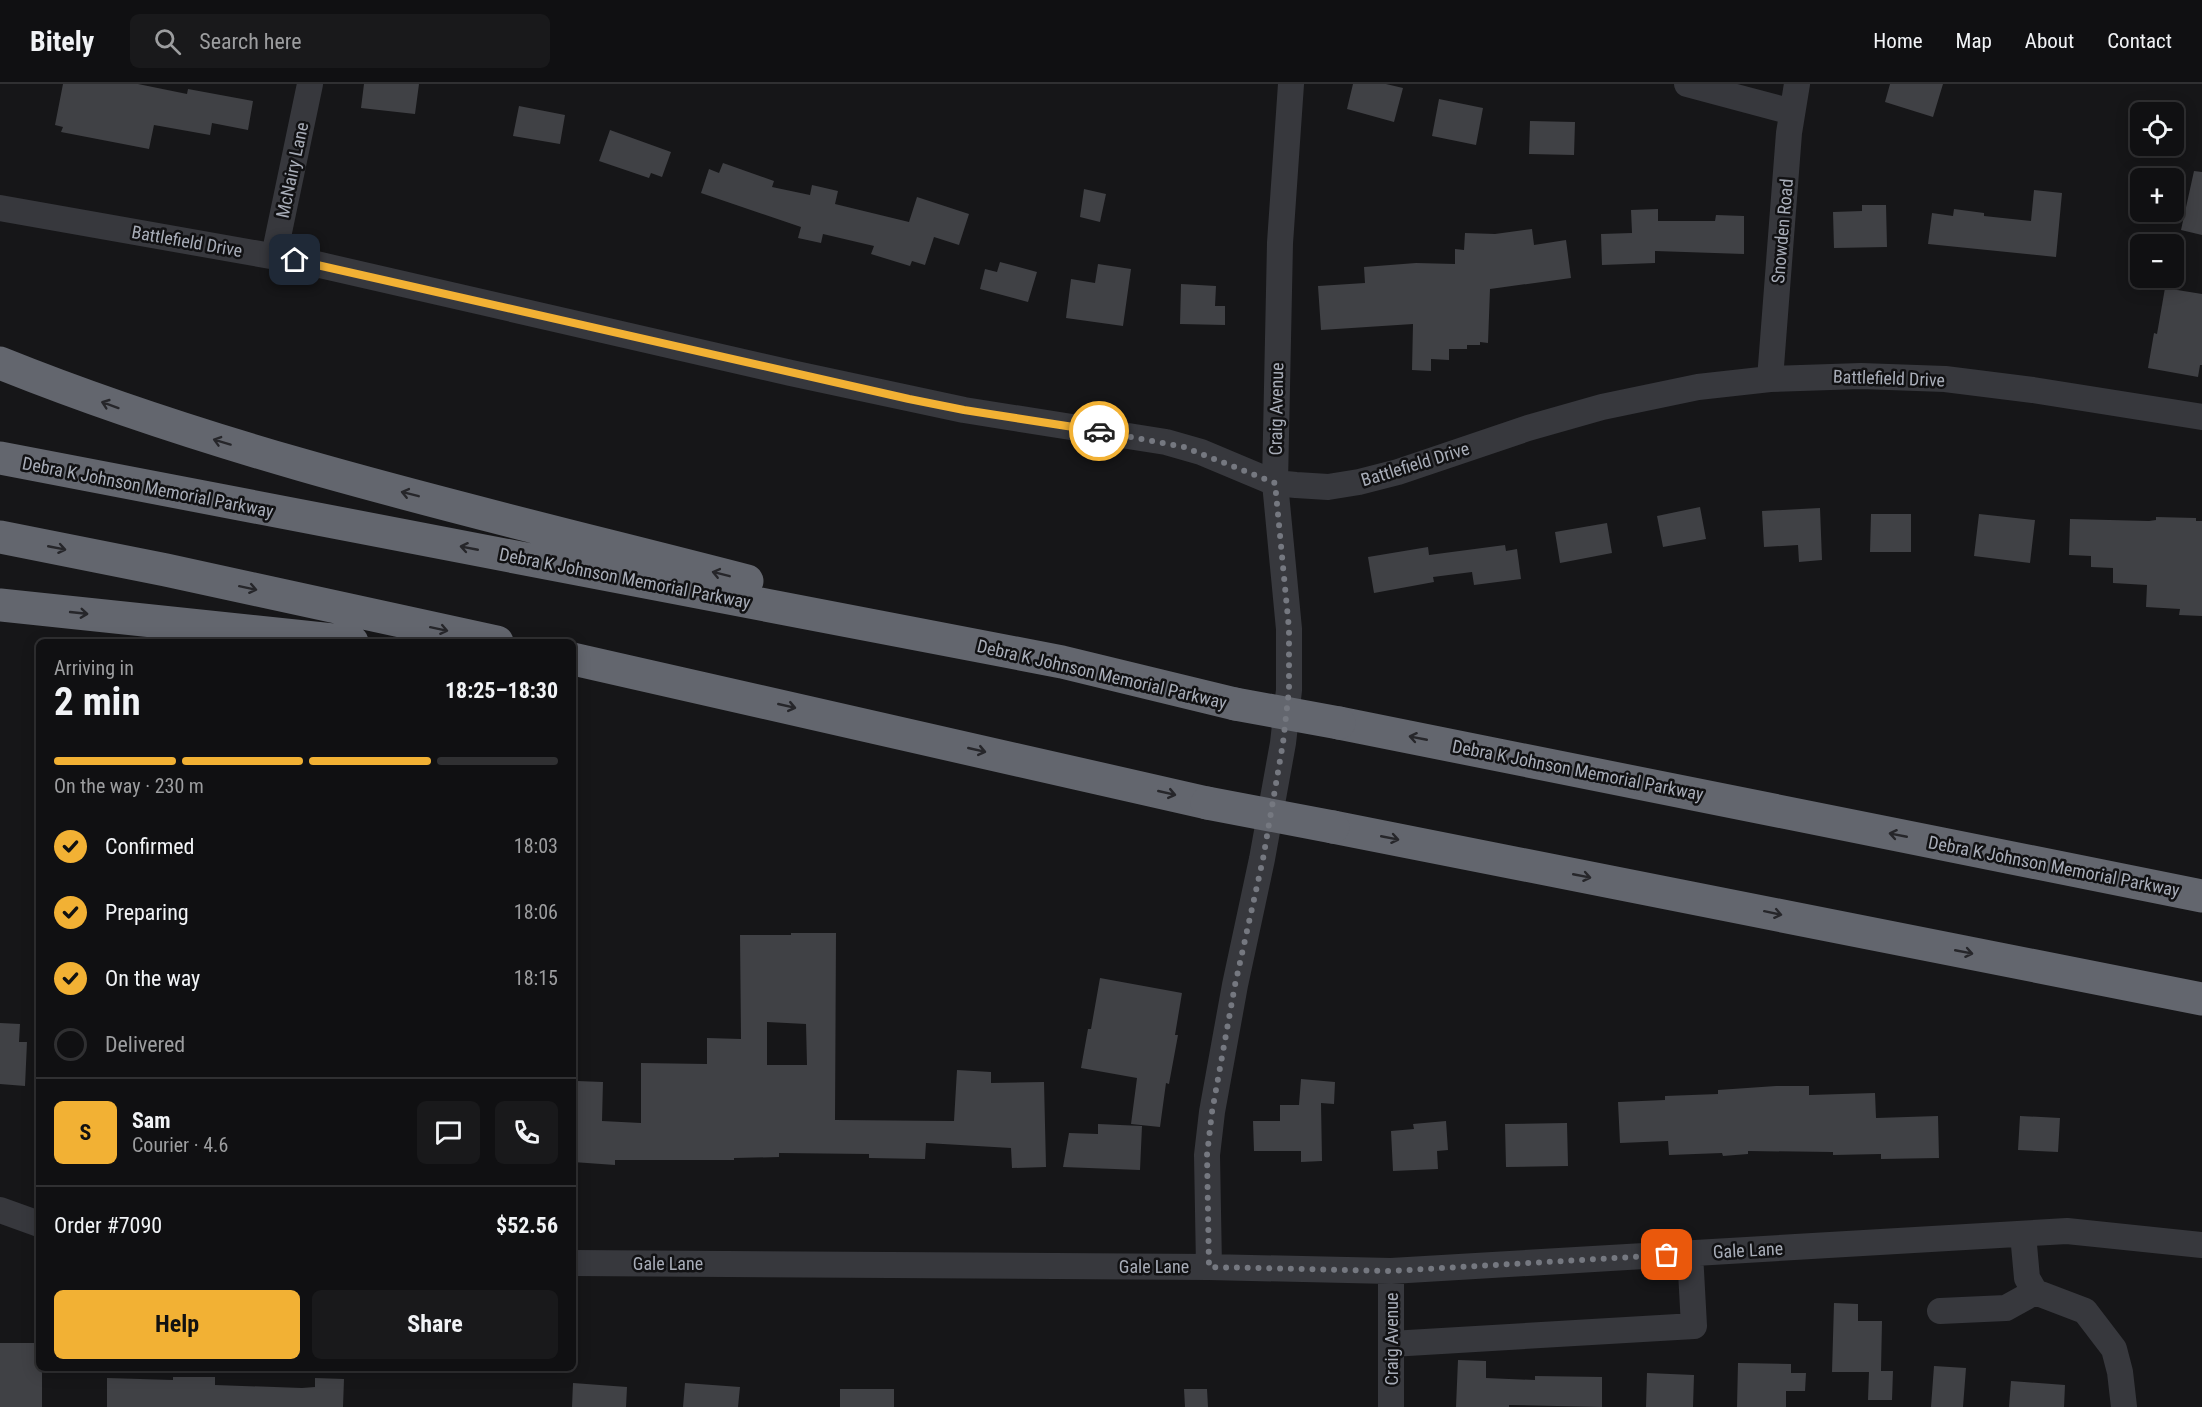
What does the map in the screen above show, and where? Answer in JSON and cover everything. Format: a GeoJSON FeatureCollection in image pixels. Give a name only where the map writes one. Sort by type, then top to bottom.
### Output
{"type":"FeatureCollection","features":[{"type":"Feature","properties":{"kind":"highway"},"geometry":{"type":"LineString","coordinates":[[0,363],[154,421],[250,451],[384,488],[1062,662]]}},
{"type":"Feature","properties":{"kind":"highway","name":"Debra K Johnson Memorial Parkway"},"geometry":{"type":"LineString","coordinates":[[0,458],[1062,662],[1235,705],[1339,723],[2202,896]]}},
{"type":"Feature","properties":{"kind":"highway"},"geometry":{"type":"LineString","coordinates":[[0,537],[166,570],[483,639]]}},
{"type":"Feature","properties":{"kind":"highway"},"geometry":{"type":"LineString","coordinates":[[0,605],[323,639]]}},
{"type":"Feature","properties":{"kind":"highway"},"geometry":{"type":"LineString","coordinates":[[576,660],[1207,803],[2202,999]]}},
{"type":"Feature","properties":{"kind":"highway"},"geometry":{"type":"LineString","coordinates":[[576,671],[730,693]]}},
{"type":"Feature","properties":{"kind":"street","name":"McNairy Lane"},"geometry":{"type":"LineString","coordinates":[[274,256],[310,84]]}},
{"type":"Feature","properties":{"kind":"street","name":"Craig Avenue"},"geometry":{"type":"LineString","coordinates":[[1209,1267],[1207,1155],[1212,1112],[1235,985],[1263,859],[1283,743],[1289,690],[1289,629],[1275,483],[1275,391],[1280,243],[1291,84]]}},
{"type":"Feature","properties":{"kind":"street"},"geometry":{"type":"LineString","coordinates":[[1688,84],[1792,112]]}},
{"type":"Feature","properties":{"kind":"street","name":"Snowden Road"},"geometry":{"type":"LineString","coordinates":[[1770,379],[1792,112],[1797,84]]}},
{"type":"Feature","properties":{"kind":"street","name":"Battlefield Drive"},"geometry":{"type":"LineString","coordinates":[[0,208],[274,256],[438,291],[909,399],[1166,442],[1201,452],[1275,483],[1314,487],[1359,482],[1398,472],[1528,428],[1602,407],[1698,387],[1770,379],[1851,376],[1945,379],[2033,390],[2202,417]]}},
{"type":"Feature","properties":{"kind":"street"},"geometry":{"type":"LineString","coordinates":[[0,1210],[36,1223]]}},
{"type":"Feature","properties":{"kind":"street","name":"Gale Lane"},"geometry":{"type":"LineString","coordinates":[[576,1263],[1209,1267],[1391,1271],[2067,1231],[2202,1245]]}},
{"type":"Feature","properties":{"kind":"street"},"geometry":{"type":"LineString","coordinates":[[2023,1234],[2027,1278],[2035,1292],[2085,1311],[2114,1349],[2120,1372],[2124,1407]]}},
{"type":"Feature","properties":{"kind":"street"},"geometry":{"type":"LineString","coordinates":[[1391,1344],[1694,1326],[1690,1253]]}},
{"type":"Feature","properties":{"kind":"street","name":"Craig Avenue"},"geometry":{"type":"LineString","coordinates":[[1390,1407],[1391,1271]]}},
{"type":"Feature","properties":{"kind":"street"},"geometry":{"type":"LineString","coordinates":[[1940,1311],[2007,1308],[2035,1292]]}},
{"type":"Feature","properties":{"kind":"building"},"geometry":{"type":"Polygon","coordinates":[[[63,84],[138,84],[187,94],[188,89],[253,101],[248,130],[212,123],[210,135],[154,125],[149,149],[61,132],[63,127],[55,125],[63,84]]]}},
{"type":"Feature","properties":{"kind":"building"},"geometry":{"type":"Polygon","coordinates":[[[364,84],[419,84],[415,114],[361,108],[364,84]]]}},
{"type":"Feature","properties":{"kind":"building"},"geometry":{"type":"Polygon","coordinates":[[[1353,84],[1386,84],[1403,88],[1394,122],[1347,109],[1353,84]]]}},
{"type":"Feature","properties":{"kind":"building"},"geometry":{"type":"Polygon","coordinates":[[[1890,84],[1943,84],[1933,117],[1885,102],[1890,84]]]}},
{"type":"Feature","properties":{"kind":"building"},"geometry":{"type":"Polygon","coordinates":[[[1439,99],[1483,108],[1476,145],[1432,136],[1439,99]]]}},
{"type":"Feature","properties":{"kind":"building"},"geometry":{"type":"Polygon","coordinates":[[[519,106],[565,115],[560,144],[513,136],[519,106]]]}},
{"type":"Feature","properties":{"kind":"building"},"geometry":{"type":"Polygon","coordinates":[[[1530,121],[1575,122],[1574,155],[1529,154],[1530,121]]]}},
{"type":"Feature","properties":{"kind":"building"},"geometry":{"type":"Polygon","coordinates":[[[610,130],[671,152],[662,177],[651,173],[649,178],[599,161],[610,130]]]}},
{"type":"Feature","properties":{"kind":"building"},"geometry":{"type":"Polygon","coordinates":[[[723,163],[774,181],[772,187],[810,195],[812,185],[838,191],[835,204],[909,222],[917,197],[969,214],[959,245],[934,237],[925,265],[912,261],[910,266],[871,254],[874,246],[823,234],[821,243],[798,238],[801,227],[701,193],[709,169],[719,173],[723,163]]]}},
{"type":"Feature","properties":{"kind":"building"},"geometry":{"type":"Polygon","coordinates":[[[2194,171],[2202,172],[2202,235],[2181,230],[2194,171]]]}},
{"type":"Feature","properties":{"kind":"building"},"geometry":{"type":"Polygon","coordinates":[[[1084,189],[1106,194],[1100,222],[1080,217],[1084,189]]]}},
{"type":"Feature","properties":{"kind":"building"},"geometry":{"type":"Polygon","coordinates":[[[2034,190],[2062,193],[2056,257],[1928,244],[1932,213],[1953,216],[1954,209],[1984,213],[1984,216],[2031,221],[2034,190]]]}},
{"type":"Feature","properties":{"kind":"building"},"geometry":{"type":"Polygon","coordinates":[[[1862,205],[1886,205],[1887,247],[1834,248],[1833,212],[1862,211],[1862,205]]]}},
{"type":"Feature","properties":{"kind":"building"},"geometry":{"type":"Polygon","coordinates":[[[1658,209],[1658,221],[1715,221],[1716,215],[1744,216],[1744,254],[1655,251],[1655,263],[1602,265],[1601,234],[1632,233],[1631,210],[1658,209]]]}},
{"type":"Feature","properties":{"kind":"building"},"geometry":{"type":"Polygon","coordinates":[[[1532,229],[1534,245],[1566,240],[1571,278],[1490,289],[1488,343],[1467,345],[1467,349],[1449,349],[1449,360],[1431,359],[1431,371],[1412,370],[1413,324],[1321,330],[1318,286],[1365,283],[1364,267],[1416,263],[1455,264],[1455,249],[1464,250],[1465,233],[1495,234],[1532,229]]]}},
{"type":"Feature","properties":{"kind":"building"},"geometry":{"type":"Polygon","coordinates":[[[1000,262],[1037,272],[1028,302],[980,289],[985,269],[997,272],[1000,262]]]}},
{"type":"Feature","properties":{"kind":"building"},"geometry":{"type":"Polygon","coordinates":[[[1098,264],[1131,269],[1123,326],[1066,318],[1071,279],[1095,283],[1098,264]]]}},
{"type":"Feature","properties":{"kind":"building"},"geometry":{"type":"Polygon","coordinates":[[[1181,284],[1216,286],[1215,306],[1225,306],[1225,325],[1180,324],[1181,284]]]}},
{"type":"Feature","properties":{"kind":"building"},"geometry":{"type":"Polygon","coordinates":[[[2165,288],[2202,294],[2202,365],[2200,365],[2198,377],[2148,368],[2154,333],[2157,334],[2165,288]]]}},
{"type":"Feature","properties":{"kind":"building"},"geometry":{"type":"Polygon","coordinates":[[[1700,507],[1706,539],[1663,547],[1657,516],[1700,507]]]}},
{"type":"Feature","properties":{"kind":"building"},"geometry":{"type":"Polygon","coordinates":[[[1820,508],[1822,560],[1799,562],[1798,545],[1764,547],[1762,511],[1820,508]]]}},
{"type":"Feature","properties":{"kind":"building"},"geometry":{"type":"Polygon","coordinates":[[[1871,514],[1911,514],[1911,552],[1870,552],[1871,514]]]}},
{"type":"Feature","properties":{"kind":"building"},"geometry":{"type":"Polygon","coordinates":[[[1979,514],[2035,520],[2030,563],[1974,556],[1979,514]]]}},
{"type":"Feature","properties":{"kind":"building"},"geometry":{"type":"Polygon","coordinates":[[[2156,517],[2196,518],[2196,521],[2202,521],[2202,616],[2179,615],[2180,609],[2146,607],[2147,585],[2113,583],[2113,568],[2091,567],[2091,556],[2069,555],[2070,519],[2149,521],[2156,520],[2156,517]]]}},
{"type":"Feature","properties":{"kind":"building"},"geometry":{"type":"Polygon","coordinates":[[[1607,523],[1612,553],[1560,563],[1555,532],[1607,523]]]}},
{"type":"Feature","properties":{"kind":"building"},"geometry":{"type":"Polygon","coordinates":[[[1505,545],[1506,551],[1517,549],[1521,579],[1474,585],[1472,572],[1433,577],[1434,582],[1374,593],[1368,557],[1428,547],[1429,555],[1505,545]]]}},
{"type":"Feature","properties":{"kind":"building"},"geometry":{"type":"Polygon","coordinates":[[[836,933],[835,1120],[954,1121],[957,1070],[991,1072],[991,1083],[1044,1082],[1046,1167],[1012,1168],[1011,1148],[926,1143],[925,1159],[869,1158],[869,1154],[779,1153],[779,1157],[734,1158],[734,1160],[615,1160],[615,1165],[576,1162],[577,1081],[603,1082],[602,1121],[641,1123],[641,1063],[707,1064],[707,1038],[741,1039],[740,935],[836,933]],[[767,1022],[767,1065],[807,1065],[806,1024],[767,1022]]]}},
{"type":"Feature","properties":{"kind":"building"},"geometry":{"type":"Polygon","coordinates":[[[1100,978],[1182,993],[1175,1035],[1178,1035],[1169,1084],[1166,1083],[1160,1127],[1131,1124],[1137,1078],[1081,1068],[1100,978]]]}},
{"type":"Feature","properties":{"kind":"building"},"geometry":{"type":"Polygon","coordinates":[[[0,1023],[20,1024],[19,1042],[27,1042],[25,1086],[0,1084],[0,1023]]]}},
{"type":"Feature","properties":{"kind":"building"},"geometry":{"type":"Polygon","coordinates":[[[1301,1079],[1335,1082],[1334,1104],[1321,1103],[1322,1161],[1301,1162],[1301,1151],[1254,1151],[1253,1121],[1280,1121],[1280,1105],[1299,1105],[1301,1079]]]}},
{"type":"Feature","properties":{"kind":"building"},"geometry":{"type":"Polygon","coordinates":[[[1809,1086],[1809,1095],[1875,1093],[1876,1118],[1938,1116],[1939,1158],[1881,1159],[1881,1154],[1833,1155],[1833,1152],[1748,1151],[1748,1154],[1723,1156],[1722,1153],[1669,1155],[1668,1141],[1620,1143],[1618,1102],[1665,1100],[1665,1096],[1718,1094],[1718,1090],[1809,1086]]]}},
{"type":"Feature","properties":{"kind":"building"},"geometry":{"type":"Polygon","coordinates":[[[2020,1116],[2060,1118],[2058,1152],[2018,1150],[2020,1116]]]}},
{"type":"Feature","properties":{"kind":"building"},"geometry":{"type":"Polygon","coordinates":[[[1446,1121],[1448,1150],[1437,1151],[1438,1169],[1393,1171],[1391,1131],[1414,1129],[1413,1124],[1446,1121]]]}},
{"type":"Feature","properties":{"kind":"building"},"geometry":{"type":"Polygon","coordinates":[[[1567,1123],[1568,1166],[1506,1167],[1505,1124],[1567,1123]]]}},
{"type":"Feature","properties":{"kind":"building"},"geometry":{"type":"Polygon","coordinates":[[[1098,1124],[1142,1126],[1140,1170],[1063,1167],[1069,1133],[1098,1134],[1098,1124]]]}},
{"type":"Feature","properties":{"kind":"building"},"geometry":{"type":"Polygon","coordinates":[[[1834,1303],[1858,1304],[1858,1321],[1882,1321],[1881,1371],[1893,1371],[1892,1400],[1868,1400],[1869,1372],[1832,1372],[1834,1303]]]}},
{"type":"Feature","properties":{"kind":"building"},"geometry":{"type":"Polygon","coordinates":[[[0,1343],[36,1343],[36,1371],[42,1371],[42,1407],[0,1407],[0,1343]]]}},
{"type":"Feature","properties":{"kind":"building"},"geometry":{"type":"Polygon","coordinates":[[[1458,1360],[1486,1361],[1486,1378],[1535,1380],[1535,1376],[1602,1377],[1602,1407],[1509,1405],[1509,1407],[1456,1407],[1458,1360]]]}},
{"type":"Feature","properties":{"kind":"building"},"geometry":{"type":"Polygon","coordinates":[[[1738,1363],[1791,1364],[1791,1373],[1806,1373],[1805,1391],[1786,1391],[1786,1407],[1737,1407],[1738,1363]]]}},
{"type":"Feature","properties":{"kind":"building"},"geometry":{"type":"Polygon","coordinates":[[[1934,1366],[1966,1368],[1963,1407],[1931,1407],[1934,1366]]]}},
{"type":"Feature","properties":{"kind":"building"},"geometry":{"type":"Polygon","coordinates":[[[1647,1373],[1694,1375],[1693,1407],[1646,1407],[1647,1373]]]}},
{"type":"Feature","properties":{"kind":"building"},"geometry":{"type":"Polygon","coordinates":[[[173,1377],[215,1377],[215,1385],[302,1388],[315,1387],[315,1378],[344,1379],[343,1407],[107,1407],[107,1378],[173,1380],[173,1377]]]}},
{"type":"Feature","properties":{"kind":"building"},"geometry":{"type":"Polygon","coordinates":[[[2011,1381],[2065,1385],[2064,1407],[2009,1407],[2011,1381]]]}},
{"type":"Feature","properties":{"kind":"building"},"geometry":{"type":"Polygon","coordinates":[[[573,1383],[627,1387],[626,1407],[572,1407],[573,1383]]]}},
{"type":"Feature","properties":{"kind":"building"},"geometry":{"type":"Polygon","coordinates":[[[685,1383],[740,1387],[738,1407],[683,1407],[685,1383]]]}},
{"type":"Feature","properties":{"kind":"building"},"geometry":{"type":"Polygon","coordinates":[[[840,1389],[894,1389],[894,1407],[840,1407],[840,1389]]]}},
{"type":"Feature","properties":{"kind":"building"},"geometry":{"type":"Polygon","coordinates":[[[1184,1389],[1207,1389],[1208,1407],[1185,1407],[1184,1389]]]}},
{"type":"Feature","properties":{"kind":"way so far"},"geometry":{"type":"LineString","coordinates":[[1099,431],[1184,447],[1275,483],[1289,629],[1289,690],[1283,743],[1263,859],[1235,985],[1212,1112],[1207,1155],[1209,1267],[1391,1271],[1667,1255]]}},
{"type":"Feature","properties":{"kind":"route"},"geometry":{"type":"LineString","coordinates":[[295,260],[909,399],[1099,431]]}}]}
